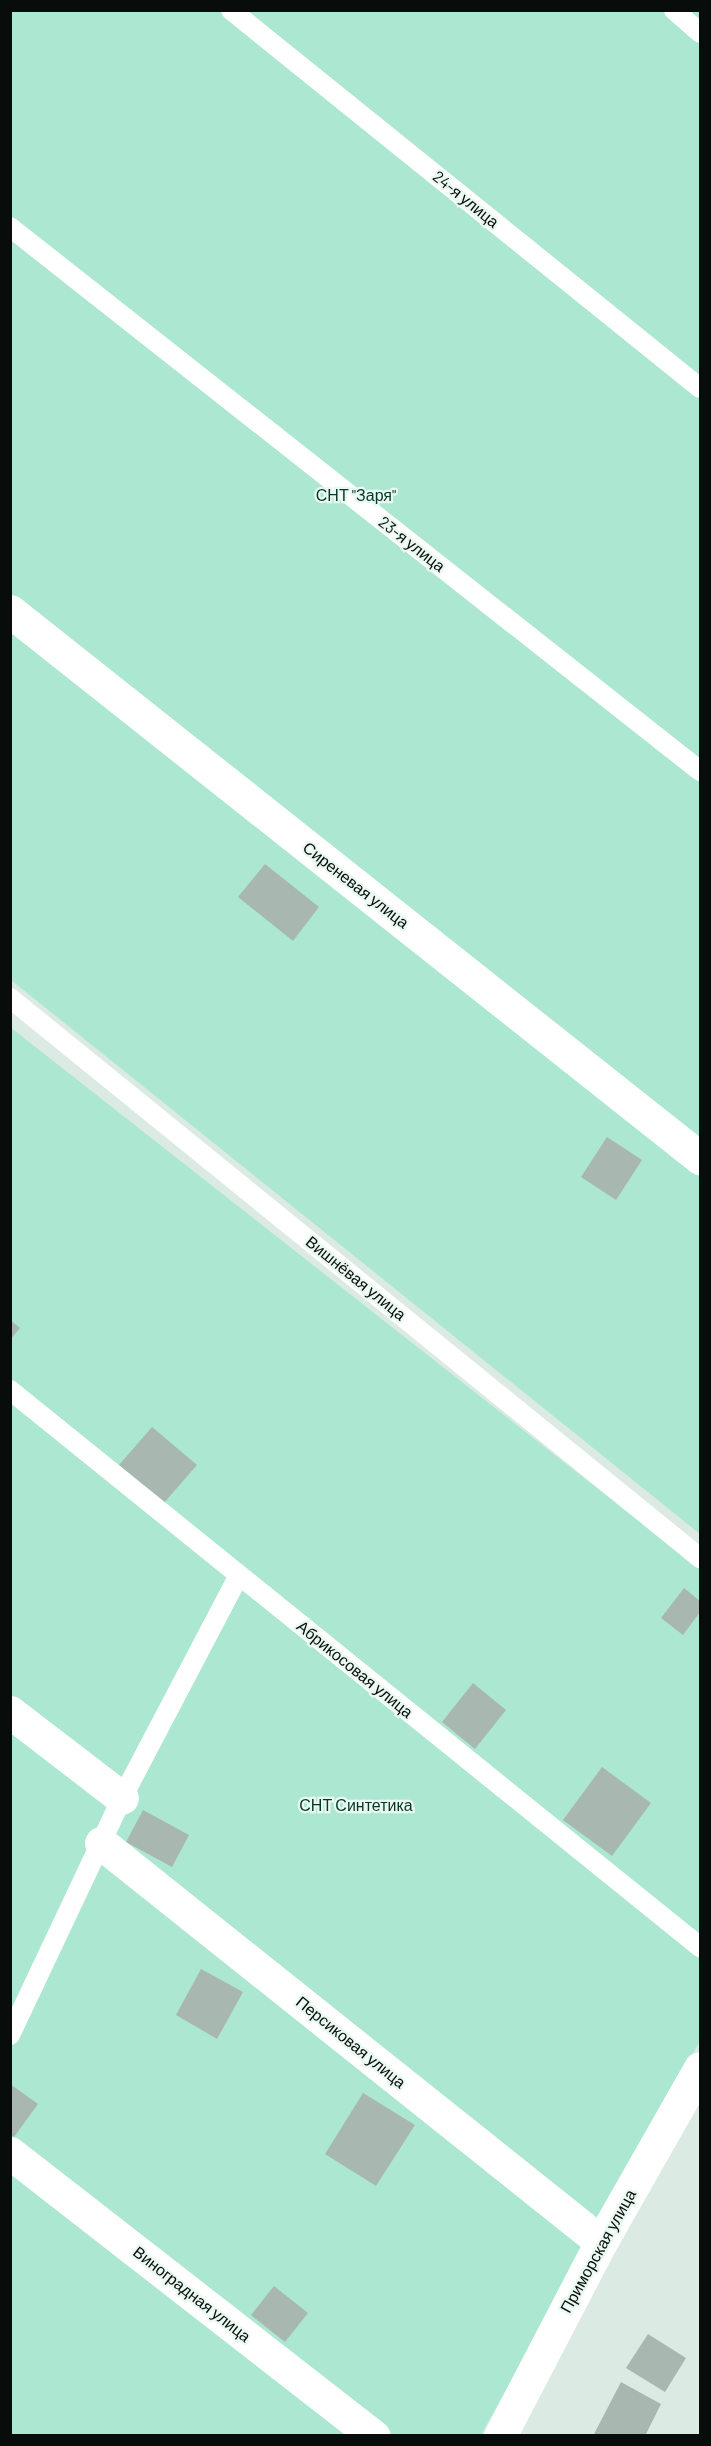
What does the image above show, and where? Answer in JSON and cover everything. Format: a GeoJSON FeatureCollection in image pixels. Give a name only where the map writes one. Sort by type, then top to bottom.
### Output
{"type":"FeatureCollection","features":[{"type":"Feature","properties":{"kind":"street","name":"Сиреневая улица"},"geometry":{"type":"LineString","coordinates":[[10,612],[700,1158]]}},
{"type":"Feature","properties":{"kind":"street"},"geometry":{"type":"LineString","coordinates":[[10,1712],[122,1798]]}},
{"type":"Feature","properties":{"kind":"street","name":"Персиковая улица"},"geometry":{"type":"LineString","coordinates":[[101,1843],[602,2242]]}},
{"type":"Feature","properties":{"kind":"street","name":"Приморская улица"},"geometry":{"type":"LineString","coordinates":[[500,2436],[602,2242],[700,2068]]}},
{"type":"Feature","properties":{"kind":"street","name":"Виноградная улица"},"geometry":{"type":"LineString","coordinates":[[10,2153],[374,2436]]}},
{"type":"Feature","properties":{"kind":"lane","name":"24-я улица"},"geometry":{"type":"LineString","coordinates":[[231,10],[700,388]]}},
{"type":"Feature","properties":{"kind":"lane"},"geometry":{"type":"LineString","coordinates":[[674,10],[700,33]]}},
{"type":"Feature","properties":{"kind":"lane","name":"23-я улица"},"geometry":{"type":"LineString","coordinates":[[10,227],[700,771]]}},
{"type":"Feature","properties":{"kind":"lane","name":"Вишнёвая улица"},"geometry":{"type":"LineString","coordinates":[[10,998],[700,1558]]}},
{"type":"Feature","properties":{"kind":"lane","name":"Абрикосовая улица"},"geometry":{"type":"LineString","coordinates":[[10,1390],[700,1947]]}},
{"type":"Feature","properties":{"kind":"lane"},"geometry":{"type":"LineString","coordinates":[[10,2035],[122,1798],[239,1575]]}},
{"type":"Feature","properties":{"kind":"green space","name":"СНТ \"Заря\""},"geometry":{"type":"Polygon","coordinates":[[[10,11],[700,11],[700,1534],[11,980],[10,11]]]}},
{"type":"Feature","properties":{"kind":"green space","name":"СНТ Синтетика"},"geometry":{"type":"Polygon","coordinates":[[[10,1027],[700,1569],[700,2041],[481,2435],[11,2435],[10,1027]]]}},
{"type":"Feature","properties":{"kind":"building"},"geometry":{"type":"Polygon","coordinates":[[[265,864],[319,907],[293,941],[238,897],[265,864]]]}},
{"type":"Feature","properties":{"kind":"building"},"geometry":{"type":"Polygon","coordinates":[[[607,1137],[642,1160],[616,1200],[581,1177],[607,1137]]]}},
{"type":"Feature","properties":{"kind":"building"},"geometry":{"type":"Polygon","coordinates":[[[10,1320],[20,1328],[10,1340],[10,1320]]]}},
{"type":"Feature","properties":{"kind":"building"},"geometry":{"type":"Polygon","coordinates":[[[152,1427],[197,1465],[163,1504],[119,1465],[152,1427]]]}},
{"type":"Feature","properties":{"kind":"building"},"geometry":{"type":"Polygon","coordinates":[[[684,1588],[700,1601],[700,1612],[683,1635],[661,1618],[684,1588]]]}},
{"type":"Feature","properties":{"kind":"building"},"geometry":{"type":"Polygon","coordinates":[[[473,1683],[506,1710],[475,1749],[442,1722],[473,1683]]]}},
{"type":"Feature","properties":{"kind":"building"},"geometry":{"type":"Polygon","coordinates":[[[602,1767],[651,1803],[612,1856],[563,1820],[602,1767]]]}},
{"type":"Feature","properties":{"kind":"building"},"geometry":{"type":"Polygon","coordinates":[[[143,1810],[189,1835],[172,1867],[126,1842],[143,1810]]]}},
{"type":"Feature","properties":{"kind":"building"},"geometry":{"type":"Polygon","coordinates":[[[201,1969],[243,1992],[217,2039],[176,2015],[201,1969]]]}},
{"type":"Feature","properties":{"kind":"building"},"geometry":{"type":"Polygon","coordinates":[[[10,2084],[38,2104],[14,2137],[10,2134],[10,2084]]]}},
{"type":"Feature","properties":{"kind":"building"},"geometry":{"type":"Polygon","coordinates":[[[363,2093],[415,2125],[376,2186],[325,2154],[363,2093]]]}},
{"type":"Feature","properties":{"kind":"building"},"geometry":{"type":"Polygon","coordinates":[[[274,2286],[308,2313],[285,2342],[251,2315],[274,2286]]]}},
{"type":"Feature","properties":{"kind":"building"},"geometry":{"type":"Polygon","coordinates":[[[648,2334],[686,2358],[665,2392],[626,2368],[648,2334]]]}},
{"type":"Feature","properties":{"kind":"building"},"geometry":{"type":"Polygon","coordinates":[[[621,2382],[661,2404],[645,2436],[593,2436],[621,2382]]]}}]}
